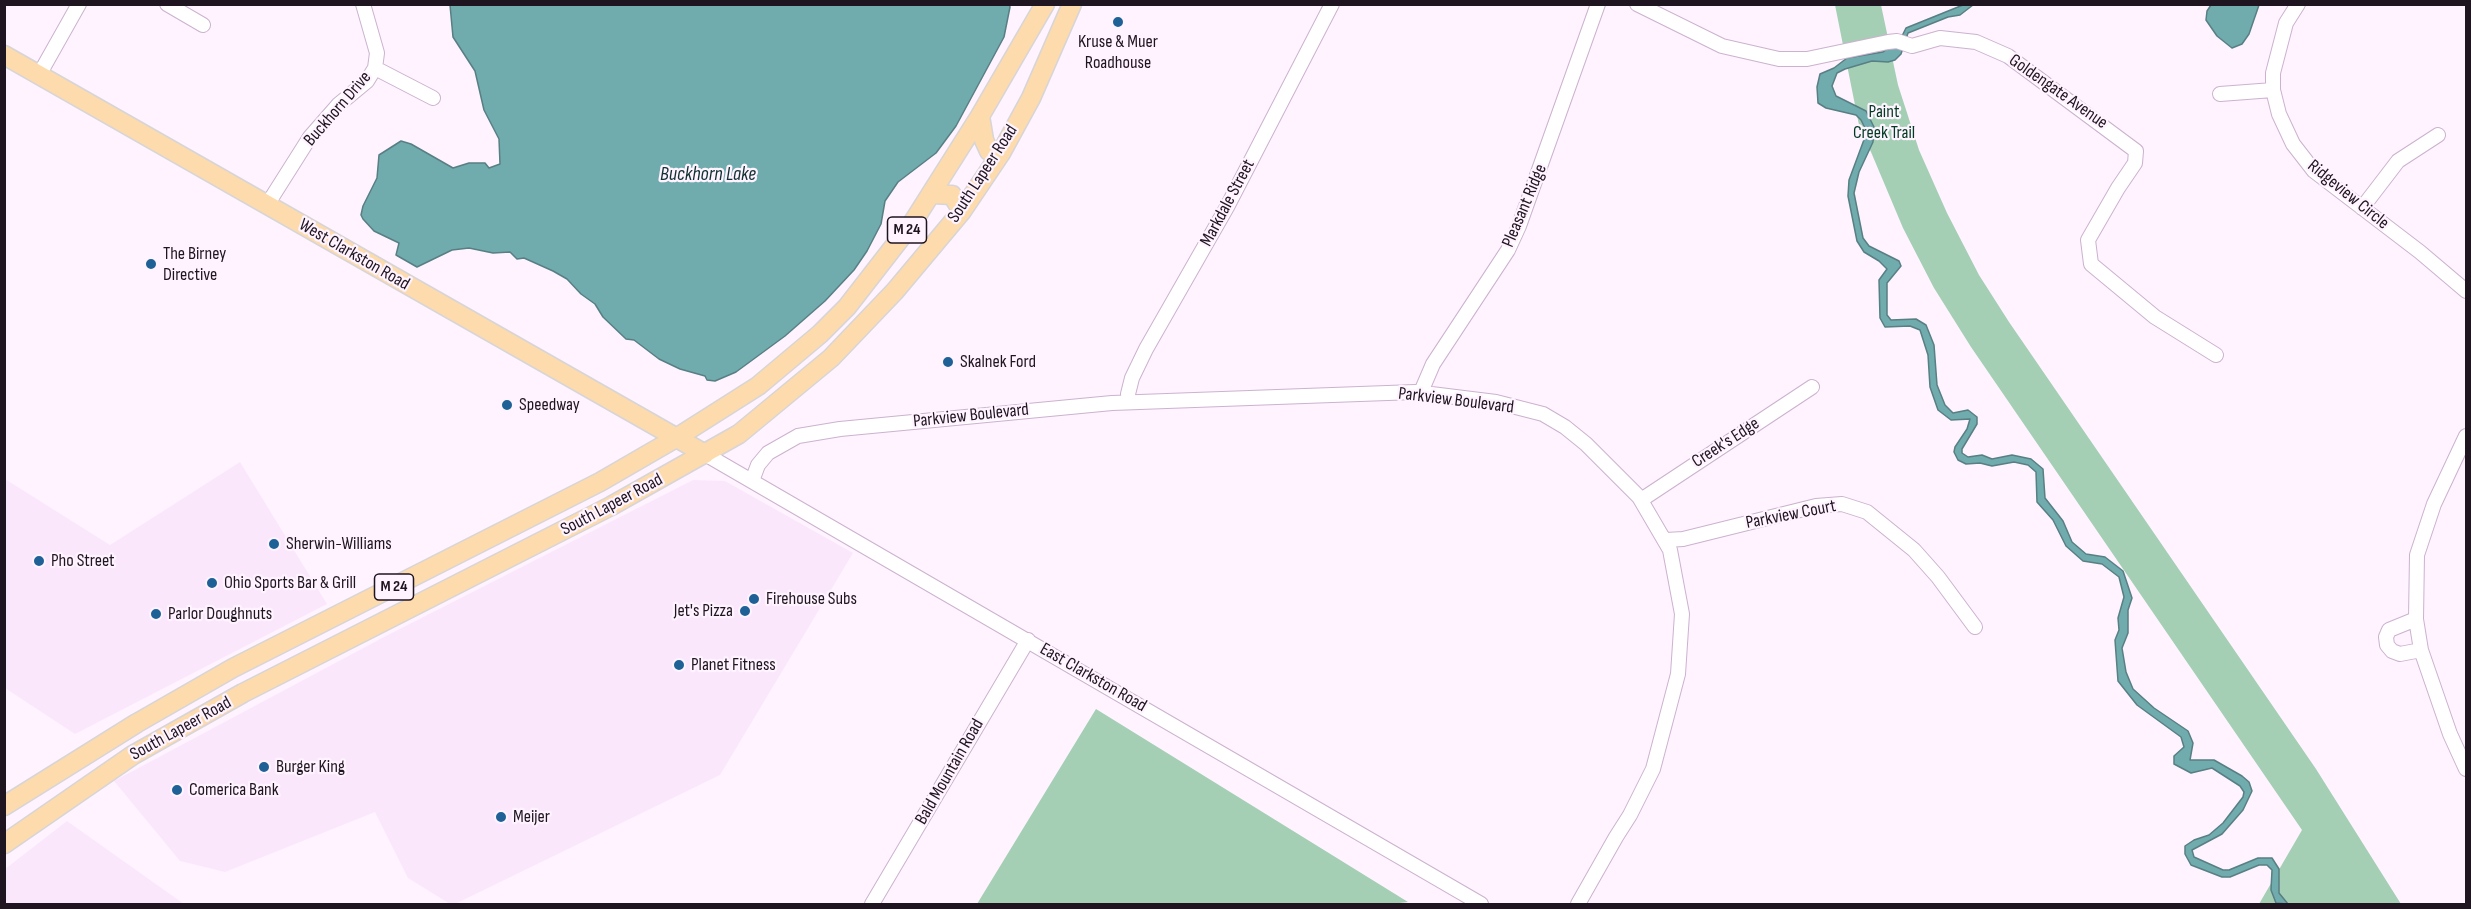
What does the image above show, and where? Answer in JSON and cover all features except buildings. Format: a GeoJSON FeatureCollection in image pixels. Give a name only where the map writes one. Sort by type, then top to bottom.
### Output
{"type":"FeatureCollection","features":[{"type":"Feature","properties":{"kind":"main road","name":"South Lapeer Road"},"geometry":{"type":"LineString","coordinates":[[4,806],[137,723],[233,668],[554,505],[676,438],[758,386],[820,334],[847,307],[913,222],[980,116],[1045,4]]}},
{"type":"Feature","properties":{"kind":"main road","name":"South Lapeer Road"},"geometry":{"type":"LineString","coordinates":[[4,844],[133,755],[243,693],[591,517],[739,434],[831,358],[895,291],[962,211],[1001,153],[1031,98],[1072,4]]}},
{"type":"Feature","properties":{"kind":"main road","name":"West Clarkston Road"},"geometry":{"type":"LineString","coordinates":[[4,55],[705,454]]}},
{"type":"Feature","properties":{"kind":"main road"},"geometry":{"type":"LineString","coordinates":[[980,116],[984,140],[989,151],[1001,153]]}},
{"type":"Feature","properties":{"kind":"main road"},"geometry":{"type":"LineString","coordinates":[[932,194],[952,195],[962,211]]}},
{"type":"Feature","properties":{"kind":"main road"},"geometry":{"type":"LineString","coordinates":[[437,594],[435,585],[442,573],[541,521],[554,505]]}},
{"type":"Feature","properties":{"kind":"main road"},"geometry":{"type":"LineString","coordinates":[[350,609],[357,635]]}},
{"type":"Feature","properties":{"kind":"street"},"geometry":{"type":"LineString","coordinates":[[39,75],[79,4]]}},
{"type":"Feature","properties":{"kind":"street"},"geometry":{"type":"LineString","coordinates":[[167,4],[203,25]]}},
{"type":"Feature","properties":{"kind":"street","name":"Buckhorn Drive"},"geometry":{"type":"LineString","coordinates":[[267,205],[310,137],[338,105],[367,81],[375,68],[377,53],[363,4]]}},
{"type":"Feature","properties":{"kind":"street","name":"Markdale Street"},"geometry":{"type":"LineString","coordinates":[[1129,402],[1128,394],[1132,378],[1141,359],[1227,207],[1332,4]]}},
{"type":"Feature","properties":{"kind":"street","name":"Pleasant Ridge"},"geometry":{"type":"LineString","coordinates":[[1421,392],[1433,364],[1508,250],[1519,226],[1599,4]]}},
{"type":"Feature","properties":{"kind":"street","name":"Goldengate Avenue"},"geometry":{"type":"LineString","coordinates":[[1636,4],[1722,46],[1779,59],[1807,59],[1897,41],[1912,46],[1940,38],[1976,42],[2008,56],[2136,151],[2135,164],[2118,188],[2088,240],[2091,264],[2155,317],[2216,355]]}},
{"type":"Feature","properties":{"kind":"street","name":"Ridgeview Circle"},"geometry":{"type":"LineString","coordinates":[[2298,4],[2286,23],[2278,44],[2272,74],[2279,114],[2293,144],[2314,171],[2466,291]]}},
{"type":"Feature","properties":{"kind":"street"},"geometry":{"type":"LineString","coordinates":[[375,68],[433,98]]}},
{"type":"Feature","properties":{"kind":"street"},"geometry":{"type":"LineString","coordinates":[[2220,94],[2273,90]]}},
{"type":"Feature","properties":{"kind":"street"},"geometry":{"type":"LineString","coordinates":[[2362,208],[2398,161],[2438,135]]}},
{"type":"Feature","properties":{"kind":"street","name":"Creek's Edge"},"geometry":{"type":"LineString","coordinates":[[1641,500],[1812,387]]}},
{"type":"Feature","properties":{"kind":"street","name":"Parkview Boulevard"},"geometry":{"type":"LineString","coordinates":[[752,481],[758,465],[768,453],[798,436],[840,429],[1129,402],[1421,392],[1496,402],[1543,414],[1565,427],[1609,464],[1641,500],[1670,550],[1682,614],[1678,674],[1653,769],[1630,815],[1578,904]]}},
{"type":"Feature","properties":{"kind":"street"},"geometry":{"type":"LineString","coordinates":[[2466,436],[2434,504],[2417,555],[2416,619],[2421,650],[2450,734],[2466,769]]}},
{"type":"Feature","properties":{"kind":"street","name":"East Clarkston Road"},"geometry":{"type":"LineString","coordinates":[[705,454],[1028,640],[1474,903]]}},
{"type":"Feature","properties":{"kind":"street","name":"Parkview Court"},"geometry":{"type":"LineString","coordinates":[[1666,540],[1683,539],[1816,506],[1842,504],[1868,512],[1914,550],[1945,585],[1975,627]]}},
{"type":"Feature","properties":{"kind":"street"},"geometry":{"type":"LineString","coordinates":[[2416,619],[2389,630],[2386,637],[2387,645],[2392,651],[2400,654],[2421,650]]}},
{"type":"Feature","properties":{"kind":"street","name":"Bald Mountain Road"},"geometry":{"type":"LineString","coordinates":[[872,904],[1028,640]]}},
{"type":"Feature","properties":{"kind":"shaded area"},"geometry":{"type":"Polygon","coordinates":[[[240,462],[327,604],[75,734],[5,688],[5,479],[110,545],[240,462]]]}},
{"type":"Feature","properties":{"kind":"shaded area"},"geometry":{"type":"Polygon","coordinates":[[[693,480],[725,481],[853,553],[720,775],[455,904],[450,904],[408,878],[375,812],[225,872],[180,861],[114,781],[384,637],[693,480]]]}},
{"type":"Feature","properties":{"kind":"shaded area"},"geometry":{"type":"Polygon","coordinates":[[[67,821],[184,904],[5,904],[5,869],[67,821]]]}},
{"type":"Feature","properties":{"kind":"green space","name":"Paint Creek Trail"},"geometry":{"type":"Polygon","coordinates":[[[1835,5],[1881,5],[1898,85],[1919,150],[1947,213],[1979,275],[2316,769],[2401,904],[2259,904],[2302,830],[1971,347],[1934,288],[1903,228],[1860,130],[1835,5]]]}},
{"type":"Feature","properties":{"kind":"green space"},"geometry":{"type":"Polygon","coordinates":[[[1096,709],[1408,902],[1391,904],[977,904],[1096,709]]]}},
{"type":"Feature","properties":{"kind":"water","name":"Buckhorn Lake"},"geometry":{"type":"Polygon","coordinates":[[[1009,4],[1010,7],[1004,37],[956,126],[936,153],[898,182],[885,201],[881,224],[854,270],[825,301],[785,336],[736,372],[715,381],[680,369],[659,359],[634,340],[626,339],[603,317],[595,304],[581,294],[567,279],[553,271],[524,258],[517,259],[510,252],[493,253],[469,248],[452,250],[417,267],[396,255],[399,243],[374,231],[363,219],[361,215],[363,206],[377,178],[379,155],[401,141],[411,144],[453,168],[469,163],[485,163],[489,168],[500,164],[499,139],[484,110],[475,71],[453,37],[450,5],[1009,4]]]}},
{"type":"Feature","properties":{"kind":"water"},"geometry":{"type":"Polygon","coordinates":[[[1963,5],[1973,5],[1960,15],[1948,17],[1908,33],[1901,54],[1895,60],[1872,61],[1845,69],[1837,73],[1832,86],[1836,96],[1866,111],[1874,127],[1873,142],[1859,172],[1854,193],[1863,238],[1869,246],[1899,261],[1901,266],[1887,283],[1887,315],[1891,320],[1916,319],[1926,325],[1934,345],[1937,385],[1945,405],[1953,413],[1968,410],[1977,417],[1977,424],[1962,449],[1962,453],[1968,457],[1982,455],[1992,459],[2012,455],[2031,459],[2043,469],[2045,498],[2063,521],[2072,542],[2086,554],[2105,557],[2123,571],[2132,598],[2128,610],[2128,633],[2122,648],[2126,672],[2133,689],[2154,708],[2188,731],[2193,743],[2190,760],[2214,760],[2249,782],[2252,791],[2243,810],[2222,834],[2192,850],[2194,857],[2223,870],[2229,870],[2258,858],[2272,858],[2279,869],[2279,893],[2288,904],[2276,903],[2271,890],[2272,870],[2267,865],[2259,865],[2230,877],[2222,877],[2191,865],[2185,854],[2185,846],[2209,835],[2223,823],[2243,797],[2244,792],[2240,786],[2212,768],[2191,773],[2174,764],[2174,756],[2184,747],[2181,737],[2137,705],[2118,681],[2115,640],[2119,630],[2118,618],[2124,597],[2119,577],[2102,564],[2083,561],[2066,546],[2053,520],[2037,502],[2036,472],[2028,465],[2014,462],[1992,466],[1980,463],[1966,464],[1958,460],[1954,452],[1955,447],[1967,429],[1970,419],[1951,420],[1938,410],[1930,387],[1928,355],[1920,330],[1910,326],[1885,327],[1880,318],[1879,280],[1887,269],[1864,252],[1857,241],[1848,196],[1849,180],[1865,137],[1865,128],[1856,115],[1826,108],[1818,103],[1817,87],[1820,74],[1834,68],[1847,58],[1883,52],[1900,40],[1906,28],[1963,5]]]}},
{"type":"Feature","properties":{"kind":"water"},"geometry":{"type":"Polygon","coordinates":[[[2211,5],[2259,5],[2249,34],[2242,44],[2232,48],[2217,36],[2206,20],[2207,11],[2211,5]]]}},
{"type":"Feature","properties":{"kind":"place","name":"Kruse & Muer Roadhouse"},"geometry":{"type":"Point","coordinates":[1118,22]}},
{"type":"Feature","properties":{"kind":"place","name":"The Birney Directive"},"geometry":{"type":"Point","coordinates":[151,264]}},
{"type":"Feature","properties":{"kind":"place","name":"Skalnek Ford"},"geometry":{"type":"Point","coordinates":[948,362]}},
{"type":"Feature","properties":{"kind":"place","name":"Speedway"},"geometry":{"type":"Point","coordinates":[507,405]}},
{"type":"Feature","properties":{"kind":"place","name":"Sherwin-Williams"},"geometry":{"type":"Point","coordinates":[274,544]}},
{"type":"Feature","properties":{"kind":"place","name":"Pho Street"},"geometry":{"type":"Point","coordinates":[39,561]}},
{"type":"Feature","properties":{"kind":"place","name":"Ohio Sports Bar & Grill"},"geometry":{"type":"Point","coordinates":[212,583]}},
{"type":"Feature","properties":{"kind":"place","name":"Firehouse Subs"},"geometry":{"type":"Point","coordinates":[754,599]}},
{"type":"Feature","properties":{"kind":"place","name":"Jet's Pizza"},"geometry":{"type":"Point","coordinates":[745,611]}},
{"type":"Feature","properties":{"kind":"place","name":"Parlor Doughnuts"},"geometry":{"type":"Point","coordinates":[156,614]}},
{"type":"Feature","properties":{"kind":"place","name":"Planet Fitness"},"geometry":{"type":"Point","coordinates":[679,665]}},
{"type":"Feature","properties":{"kind":"place","name":"Burger King"},"geometry":{"type":"Point","coordinates":[264,767]}},
{"type":"Feature","properties":{"kind":"place","name":"Comerica Bank"},"geometry":{"type":"Point","coordinates":[177,790]}},
{"type":"Feature","properties":{"kind":"place","name":"Meijer"},"geometry":{"type":"Point","coordinates":[501,817]}}]}
